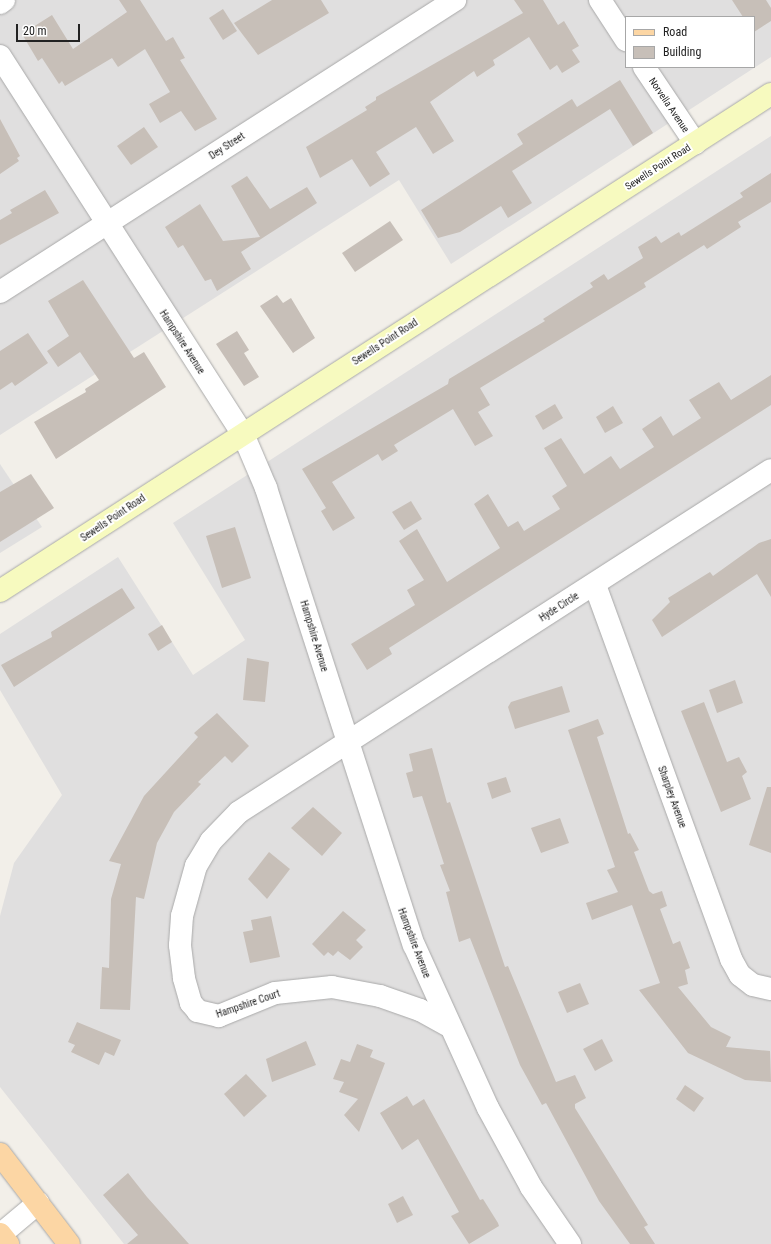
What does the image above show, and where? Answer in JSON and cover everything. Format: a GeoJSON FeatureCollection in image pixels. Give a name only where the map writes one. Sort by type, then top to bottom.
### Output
{"type":"FeatureCollection","features":[{"type":"Feature","properties":{"kind":"main road","name":"Sewells Point Road"},"geometry":{"type":"LineString","coordinates":[[0,591],[771,94]]}},
{"type":"Feature","properties":{"kind":"main road"},"geometry":{"type":"LineString","coordinates":[[0,1154],[69,1244]]}},
{"type":"Feature","properties":{"kind":"street"},"geometry":{"type":"LineString","coordinates":[[0,3],[4,0]]}},
{"type":"Feature","properties":{"kind":"street","name":"Dey Street"},"geometry":{"type":"LineString","coordinates":[[0,292],[455,0]]}},
{"type":"Feature","properties":{"kind":"street"},"geometry":{"type":"LineString","coordinates":[[600,0],[625,38]]}},
{"type":"Feature","properties":{"kind":"street","name":"Hampshire Avenue"},"geometry":{"type":"LineString","coordinates":[[0,56],[243,434],[266,488],[396,894],[447,1025],[531,1187],[570,1244]]}},
{"type":"Feature","properties":{"kind":"street","name":"Norvella Avenue"},"geometry":{"type":"LineString","coordinates":[[645,68],[694,143]]}},
{"type":"Feature","properties":{"kind":"street","name":"Hyde Circle"},"geometry":{"type":"LineString","coordinates":[[347,742],[771,470]]}},
{"type":"Feature","properties":{"kind":"street","name":"Sharpley Avenue"},"geometry":{"type":"LineString","coordinates":[[595,584],[731,959],[746,980],[771,989]]}},
{"type":"Feature","properties":{"kind":"street","name":"Hampshire Court"},"geometry":{"type":"LineString","coordinates":[[347,742],[239,812],[211,842],[196,866],[182,916],[180,945],[191,1003],[198,1011],[219,1016],[275,993],[332,987],[380,996],[420,1010],[447,1025]]}},
{"type":"Feature","properties":{"kind":"street"},"geometry":{"type":"LineString","coordinates":[[2,1237],[38,1203]]}},
{"type":"Feature","properties":{"kind":"shaded area"},"geometry":{"type":"Polygon","coordinates":[[[0,0],[771,0],[771,57],[755,67],[755,16],[625,16],[625,68],[754,68],[451,264],[399,180],[0,435],[0,0]]]}},
{"type":"Feature","properties":{"kind":"shaded area"},"geometry":{"type":"Polygon","coordinates":[[[771,136],[771,1244],[124,1244],[0,1087],[0,916],[14,863],[62,795],[0,690],[0,634],[118,557],[193,675],[245,640],[173,523],[771,136]]]}},
{"type":"Feature","properties":{"kind":"shaded area"},"geometry":{"type":"Polygon","coordinates":[[[0,464],[42,527],[0,553],[0,464]]]}},
{"type":"Feature","properties":{"kind":"building"},"geometry":{"type":"Polygon","coordinates":[[[119,0],[140,0],[166,41],[173,37],[185,58],[180,60],[217,119],[195,131],[181,111],[160,123],[149,104],[170,92],[145,49],[118,67],[112,58],[65,86],[62,81],[59,84],[42,58],[38,61],[22,34],[52,15],[73,49],[127,12],[119,0]]]}},
{"type":"Feature","properties":{"kind":"building"},"geometry":{"type":"Polygon","coordinates":[[[272,0],[321,0],[329,13],[258,55],[234,23],[272,0]]]}},
{"type":"Feature","properties":{"kind":"building"},"geometry":{"type":"Polygon","coordinates":[[[514,0],[543,0],[558,25],[564,21],[579,46],[572,50],[580,62],[562,73],[557,65],[550,70],[529,37],[493,60],[495,65],[477,77],[474,71],[430,102],[454,141],[433,154],[416,127],[376,152],[390,174],[370,187],[352,159],[320,178],[306,147],[367,110],[365,107],[376,100],[376,97],[523,13],[514,0]]]}},
{"type":"Feature","properties":{"kind":"building"},"geometry":{"type":"Polygon","coordinates":[[[732,0],[766,0],[771,8],[771,21],[755,31],[755,16],[742,16],[732,0]]]}},
{"type":"Feature","properties":{"kind":"building"},"geometry":{"type":"Polygon","coordinates":[[[223,9],[237,31],[223,40],[209,18],[223,9]]]}},
{"type":"Feature","properties":{"kind":"building"},"geometry":{"type":"Polygon","coordinates":[[[620,80],[653,133],[633,146],[610,109],[512,171],[532,203],[508,218],[501,206],[460,232],[438,238],[421,210],[523,144],[517,134],[572,99],[577,107],[620,80]]]}},
{"type":"Feature","properties":{"kind":"building"},"geometry":{"type":"Polygon","coordinates":[[[0,119],[20,156],[17,158],[19,161],[0,174],[0,119]]]}},
{"type":"Feature","properties":{"kind":"building"},"geometry":{"type":"Polygon","coordinates":[[[144,127],[158,147],[131,165],[117,146],[144,127]]]}},
{"type":"Feature","properties":{"kind":"building"},"geometry":{"type":"Polygon","coordinates":[[[771,173],[771,202],[738,222],[741,227],[707,249],[704,245],[644,283],[646,287],[480,388],[490,405],[478,412],[493,436],[475,446],[453,409],[394,445],[398,451],[382,461],[378,454],[332,482],[355,518],[333,531],[321,511],[326,508],[302,469],[448,384],[449,379],[545,321],[543,319],[593,287],[590,283],[604,274],[608,280],[643,258],[638,247],[656,236],[661,243],[679,232],[681,236],[743,197],[740,193],[771,173]]]}},
{"type":"Feature","properties":{"kind":"building"},"geometry":{"type":"Polygon","coordinates":[[[247,176],[270,209],[307,187],[317,203],[241,252],[251,269],[217,291],[211,279],[205,281],[183,245],[178,248],[165,227],[200,204],[223,241],[260,237],[231,186],[247,176]]]}},
{"type":"Feature","properties":{"kind":"building"},"geometry":{"type":"Polygon","coordinates":[[[45,190],[59,213],[0,245],[0,220],[12,213],[10,210],[45,190]]]}},
{"type":"Feature","properties":{"kind":"building"},"geometry":{"type":"Polygon","coordinates":[[[390,221],[403,240],[355,272],[342,253],[390,221]]]}},
{"type":"Feature","properties":{"kind":"building"},"geometry":{"type":"Polygon","coordinates":[[[83,280],[134,358],[144,352],[166,387],[56,459],[34,422],[86,392],[85,389],[99,380],[80,352],[58,367],[47,351],[69,336],[48,301],[83,280]]]}},
{"type":"Feature","properties":{"kind":"building"},"geometry":{"type":"Polygon","coordinates":[[[277,295],[283,303],[291,298],[315,338],[293,353],[260,306],[277,295]]]}},
{"type":"Feature","properties":{"kind":"building"},"geometry":{"type":"Polygon","coordinates":[[[237,331],[249,350],[244,353],[259,377],[244,386],[216,344],[237,331]]]}},
{"type":"Feature","properties":{"kind":"building"},"geometry":{"type":"Polygon","coordinates":[[[28,333],[48,363],[15,386],[12,382],[0,390],[0,351],[28,333]]]}},
{"type":"Feature","properties":{"kind":"building"},"geometry":{"type":"Polygon","coordinates":[[[771,375],[771,405],[389,648],[392,654],[367,670],[351,644],[415,605],[407,590],[424,580],[399,541],[417,529],[447,582],[500,548],[474,504],[488,494],[508,527],[518,521],[524,531],[560,509],[552,496],[567,486],[544,448],[561,438],[584,474],[611,456],[620,469],[654,447],[642,429],[661,416],[673,436],[701,418],[689,400],[719,382],[731,400],[771,375]]]}},
{"type":"Feature","properties":{"kind":"building"},"geometry":{"type":"Polygon","coordinates":[[[555,404],[563,418],[543,430],[535,416],[555,404]]]}},
{"type":"Feature","properties":{"kind":"building"},"geometry":{"type":"Polygon","coordinates":[[[613,406],[623,423],[605,433],[596,417],[613,406]]]}},
{"type":"Feature","properties":{"kind":"building"},"geometry":{"type":"Polygon","coordinates":[[[31,474],[54,508],[0,542],[0,492],[31,474]]]}},
{"type":"Feature","properties":{"kind":"building"},"geometry":{"type":"Polygon","coordinates":[[[411,501],[422,519],[404,530],[392,512],[411,501]]]}},
{"type":"Feature","properties":{"kind":"building"},"geometry":{"type":"Polygon","coordinates":[[[235,527],[251,578],[222,588],[206,536],[235,527]]]}},
{"type":"Feature","properties":{"kind":"building"},"geometry":{"type":"Polygon","coordinates":[[[771,539],[771,597],[757,574],[662,637],[652,620],[670,602],[668,598],[710,572],[713,576],[759,543],[771,539]]]}},
{"type":"Feature","properties":{"kind":"building"},"geometry":{"type":"Polygon","coordinates":[[[122,588],[135,608],[14,687],[1,665],[52,637],[51,632],[122,588]]]}},
{"type":"Feature","properties":{"kind":"building"},"geometry":{"type":"Polygon","coordinates":[[[162,625],[172,642],[158,651],[148,634],[162,625]]]}},
{"type":"Feature","properties":{"kind":"building"},"geometry":{"type":"Polygon","coordinates":[[[247,658],[269,662],[265,702],[243,700],[247,658]]]}},
{"type":"Feature","properties":{"kind":"building"},"geometry":{"type":"Polygon","coordinates":[[[735,680],[743,703],[717,713],[709,690],[735,680]]]}},
{"type":"Feature","properties":{"kind":"building"},"geometry":{"type":"Polygon","coordinates":[[[562,686],[570,712],[515,729],[508,707],[511,702],[562,686]]]}},
{"type":"Feature","properties":{"kind":"building"},"geometry":{"type":"Polygon","coordinates":[[[704,702],[727,762],[739,757],[747,772],[742,776],[751,799],[721,812],[681,711],[704,702]]]}},
{"type":"Feature","properties":{"kind":"building"},"geometry":{"type":"Polygon","coordinates":[[[217,713],[249,746],[232,763],[225,756],[198,782],[201,784],[174,812],[157,843],[144,899],[136,897],[130,1010],[100,1009],[102,967],[109,968],[111,899],[121,864],[109,861],[144,796],[198,737],[194,733],[217,713]]]}},
{"type":"Feature","properties":{"kind":"building"},"geometry":{"type":"Polygon","coordinates":[[[598,719],[604,734],[597,737],[628,834],[630,833],[639,850],[634,852],[649,891],[653,894],[662,891],[667,906],[660,909],[673,944],[680,941],[690,968],[685,970],[688,984],[678,987],[711,1027],[731,1037],[726,1047],[770,1051],[771,1082],[745,1080],[688,1053],[639,990],[660,983],[632,905],[592,920],[586,903],[618,892],[607,870],[615,867],[568,730],[598,719]]]}},
{"type":"Feature","properties":{"kind":"building"},"geometry":{"type":"Polygon","coordinates":[[[432,748],[447,803],[450,802],[505,967],[508,966],[556,1082],[575,1075],[586,1098],[575,1104],[575,1108],[648,1225],[644,1227],[655,1244],[630,1244],[599,1201],[546,1103],[542,1105],[520,1065],[470,938],[459,942],[446,892],[450,891],[440,865],[444,864],[422,796],[413,798],[406,773],[413,771],[409,754],[432,748]]]}},
{"type":"Feature","properties":{"kind":"building"},"geometry":{"type":"Polygon","coordinates":[[[506,777],[511,792],[492,799],[487,783],[506,777]]]}},
{"type":"Feature","properties":{"kind":"building"},"geometry":{"type":"Polygon","coordinates":[[[767,787],[771,787],[771,853],[749,845],[767,787]]]}},
{"type":"Feature","properties":{"kind":"building"},"geometry":{"type":"Polygon","coordinates":[[[313,807],[342,833],[322,856],[291,828],[313,807]]]}},
{"type":"Feature","properties":{"kind":"building"},"geometry":{"type":"Polygon","coordinates":[[[560,818],[569,843],[541,853],[531,828],[560,818]]]}},
{"type":"Feature","properties":{"kind":"building"},"geometry":{"type":"Polygon","coordinates":[[[269,852],[290,869],[267,899],[248,879],[269,852]]]}},
{"type":"Feature","properties":{"kind":"building"},"geometry":{"type":"Polygon","coordinates":[[[343,911],[366,930],[356,940],[363,947],[350,960],[338,951],[333,956],[328,952],[324,956],[312,944],[343,911]]]}},
{"type":"Feature","properties":{"kind":"building"},"geometry":{"type":"Polygon","coordinates":[[[271,916],[280,957],[250,963],[243,932],[253,930],[251,920],[271,916]]]}},
{"type":"Feature","properties":{"kind":"building"},"geometry":{"type":"Polygon","coordinates":[[[580,983],[589,1004],[567,1013],[558,992],[580,983]]]}},
{"type":"Feature","properties":{"kind":"building"},"geometry":{"type":"Polygon","coordinates":[[[77,1022],[121,1040],[114,1056],[105,1052],[99,1065],[71,1052],[75,1045],[68,1042],[77,1022]]]}},
{"type":"Feature","properties":{"kind":"building"},"geometry":{"type":"Polygon","coordinates":[[[602,1039],[613,1061],[595,1071],[583,1049],[602,1039]]]}},
{"type":"Feature","properties":{"kind":"building"},"geometry":{"type":"Polygon","coordinates":[[[306,1041],[316,1065],[272,1082],[266,1059],[306,1041]]]}},
{"type":"Feature","properties":{"kind":"building"},"geometry":{"type":"Polygon","coordinates":[[[357,1044],[373,1050],[370,1057],[385,1063],[359,1132],[344,1115],[358,1099],[339,1092],[344,1082],[333,1079],[341,1059],[350,1062],[357,1044]]]}},
{"type":"Feature","properties":{"kind":"building"},"geometry":{"type":"Polygon","coordinates":[[[246,1074],[267,1096],[244,1117],[224,1094],[246,1074]]]}},
{"type":"Feature","properties":{"kind":"building"},"geometry":{"type":"Polygon","coordinates":[[[685,1085],[704,1098],[694,1112],[676,1099],[685,1085]]]}},
{"type":"Feature","properties":{"kind":"building"},"geometry":{"type":"Polygon","coordinates":[[[407,1096],[413,1106],[424,1099],[480,1200],[483,1199],[498,1223],[499,1226],[469,1244],[451,1216],[459,1212],[418,1139],[402,1150],[380,1113],[407,1096]]]}},
{"type":"Feature","properties":{"kind":"building"},"geometry":{"type":"Polygon","coordinates":[[[128,1173],[147,1197],[189,1244],[127,1244],[138,1235],[103,1195],[128,1173]]]}},
{"type":"Feature","properties":{"kind":"building"},"geometry":{"type":"Polygon","coordinates":[[[403,1196],[413,1215],[397,1223],[388,1204],[403,1196]]]}}]}
